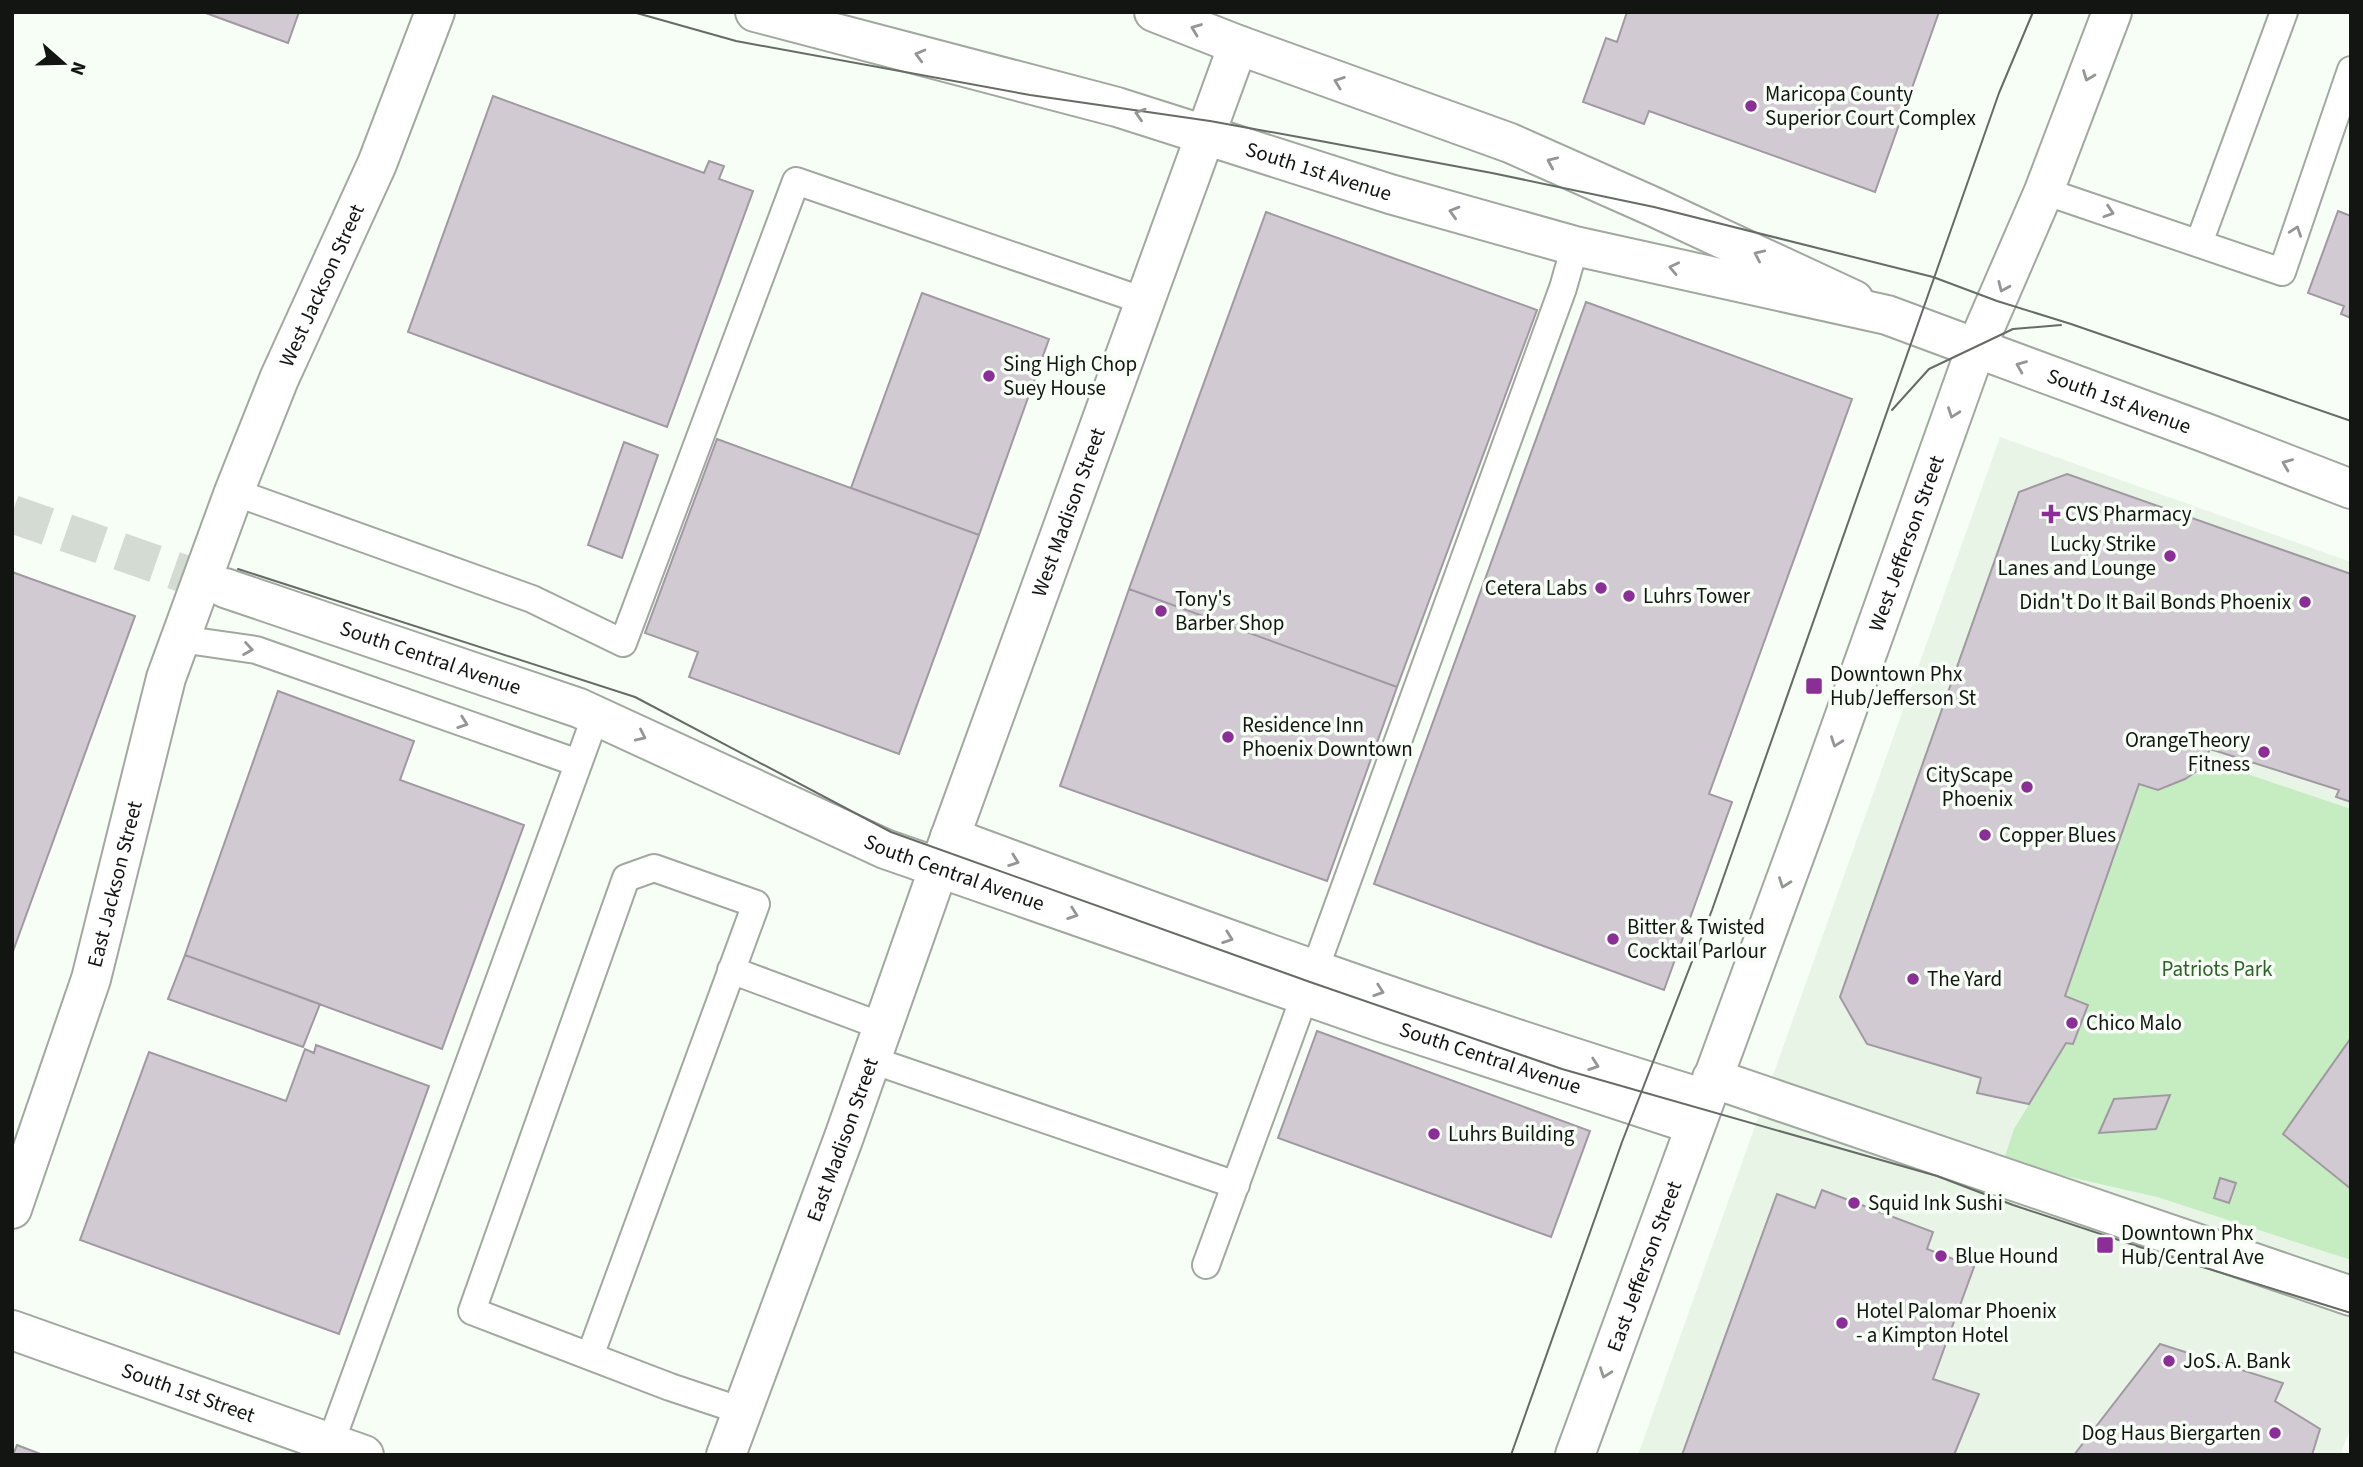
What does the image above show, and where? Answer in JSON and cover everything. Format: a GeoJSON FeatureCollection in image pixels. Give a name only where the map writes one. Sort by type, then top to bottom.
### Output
{"type":"FeatureCollection","features":[{"type":"Feature","properties":{"kind":"main road","name":"West Jackson Street"},"geometry":{"type":"LineString","coordinates":[[218,572],[234,492],[279,379],[377,164],[435,12]]}},
{"type":"Feature","properties":{"kind":"main road","name":"South 1st Avenue"},"geometry":{"type":"LineString","coordinates":[[755,12],[1117,107],[1390,194],[1575,246],[1887,315]]}},
{"type":"Feature","properties":{"kind":"main road","name":"South 1st Avenue"},"geometry":{"type":"LineString","coordinates":[[1154,12],[1510,143],[1887,315],[2351,489]]}},
{"type":"Feature","properties":{"kind":"main road","name":"West Jefferson Street"},"geometry":{"type":"LineString","coordinates":[[1704,1101],[1813,806],[1976,348],[2044,191],[2112,12]]}},
{"type":"Feature","properties":{"kind":"main road","name":"West Madison Street"},"geometry":{"type":"LineString","coordinates":[[949,842],[1238,45]]}},
{"type":"Feature","properties":{"kind":"main road","name":"South Central Avenue"},"geometry":{"type":"LineString","coordinates":[[218,572],[596,715],[885,849],[949,842],[1310,982],[1704,1101]]}},
{"type":"Feature","properties":{"kind":"main road","name":"East Jackson Street"},"geometry":{"type":"LineString","coordinates":[[12,1209],[91,979],[166,678],[180,639],[218,572]]}},
{"type":"Feature","properties":{"kind":"main road","name":"East Madison Street"},"geometry":{"type":"LineString","coordinates":[[726,1455],[949,842]]}},
{"type":"Feature","properties":{"kind":"main road"},"geometry":{"type":"LineString","coordinates":[[1704,1101],[1807,1112],[2351,1296]]}},
{"type":"Feature","properties":{"kind":"main road","name":"East Jefferson Street"},"geometry":{"type":"LineString","coordinates":[[1575,1455],[1704,1101]]}},
{"type":"Feature","properties":{"kind":"main road","name":"South 1st Street"},"geometry":{"type":"LineString","coordinates":[[12,1330],[348,1448]]}},
{"type":"Feature","properties":{"kind":"lane"},"geometry":{"type":"LineString","coordinates":[[2199,243],[2284,12]]}},
{"type":"Feature","properties":{"kind":"lane"},"geometry":{"type":"LineString","coordinates":[[2044,191],[2281,272],[2351,70]]}},
{"type":"Feature","properties":{"kind":"lane"},"geometry":{"type":"LineString","coordinates":[[234,492],[532,599],[623,643],[796,181],[1144,301]]}},
{"type":"Feature","properties":{"kind":"lane"},"geometry":{"type":"LineString","coordinates":[[1206,1265],[1563,288],[1575,246]]}},
{"type":"Feature","properties":{"kind":"lane"},"geometry":{"type":"LineString","coordinates":[[180,639],[256,650],[578,763]]}},
{"type":"Feature","properties":{"kind":"lane"},"geometry":{"type":"LineString","coordinates":[[348,1448],[596,715]]}},
{"type":"Feature","properties":{"kind":"lane"},"geometry":{"type":"LineString","coordinates":[[590,1356],[756,904],[654,868],[626,878],[472,1311],[670,1387],[742,1411]]}},
{"type":"Feature","properties":{"kind":"lane"},"geometry":{"type":"LineString","coordinates":[[732,971],[878,1043],[1236,1185]]}},
{"type":"Feature","properties":{"kind":"shaded area"},"geometry":{"type":"Polygon","coordinates":[[[2000,437],[2351,562],[2351,1427],[2340,1455],[1638,1455],[2000,437]]]}},
{"type":"Feature","properties":{"kind":"green space","name":"Patriots Park"},"geometry":{"type":"Polygon","coordinates":[[[2209,761],[2351,809],[2351,1038],[2283,1134],[2351,1189],[2351,1260],[2157,1197],[2003,1162],[2014,1129],[2066,1043],[2073,1044],[2088,1005],[2065,996],[2139,784],[2158,790],[2204,771],[2209,761]]]}},
{"type":"Feature","properties":{"kind":"building"},"geometry":{"type":"Polygon","coordinates":[[[203,12],[299,12],[288,43],[203,12]]]}},
{"type":"Feature","properties":{"kind":"building","name":"Maricopa County Superior Court Complex"},"geometry":{"type":"Polygon","coordinates":[[[1627,12],[1939,12],[1875,192],[1649,111],[1644,124],[1583,102],[1606,38],[1617,42],[1627,12]]]}},
{"type":"Feature","properties":{"kind":"building"},"geometry":{"type":"Polygon","coordinates":[[[493,96],[704,173],[709,161],[724,166],[719,179],[753,191],[667,427],[408,332],[493,96]]]}},
{"type":"Feature","properties":{"kind":"building"},"geometry":{"type":"Polygon","coordinates":[[[2338,211],[2351,216],[2351,318],[2341,314],[2344,306],[2308,293],[2338,211]]]}},
{"type":"Feature","properties":{"kind":"building"},"geometry":{"type":"Polygon","coordinates":[[[1266,212],[1537,310],[1397,687],[1129,589],[1266,212]]]}},
{"type":"Feature","properties":{"kind":"building"},"geometry":{"type":"Polygon","coordinates":[[[922,293],[1049,339],[979,535],[851,488],[922,293]]]}},
{"type":"Feature","properties":{"kind":"building","name":"Luhrs Tower"},"geometry":{"type":"Polygon","coordinates":[[[1586,302],[1852,399],[1709,794],[1732,802],[1664,990],[1374,884],[1586,302]]]}},
{"type":"Feature","properties":{"kind":"building"},"geometry":{"type":"Polygon","coordinates":[[[717,439],[979,535],[899,754],[689,677],[698,652],[645,633],[717,439]]]}},
{"type":"Feature","properties":{"kind":"building"},"geometry":{"type":"Polygon","coordinates":[[[624,442],[658,455],[622,558],[588,545],[624,442]]]}},
{"type":"Feature","properties":{"kind":"building","name":"CityScape Phoenix"},"geometry":{"type":"Polygon","coordinates":[[[2067,474],[2351,574],[2351,802],[2336,797],[2339,790],[2210,749],[2200,769],[2185,779],[2158,790],[2139,784],[2065,996],[2088,1005],[2073,1044],[2066,1043],[2029,1104],[1977,1093],[1981,1078],[1867,1044],[1840,997],[2019,492],[2067,474]]]}},
{"type":"Feature","properties":{"kind":"building"},"geometry":{"type":"Polygon","coordinates":[[[12,572],[135,616],[12,954],[12,572]]]}},
{"type":"Feature","properties":{"kind":"building","name":"Residence Inn Phoenix Downtown"},"geometry":{"type":"Polygon","coordinates":[[[1129,589],[1397,687],[1327,881],[1060,786],[1129,589]]]}},
{"type":"Feature","properties":{"kind":"building"},"geometry":{"type":"Polygon","coordinates":[[[278,691],[414,741],[400,780],[524,825],[442,1049],[185,955],[278,691]]]}},
{"type":"Feature","properties":{"kind":"building"},"geometry":{"type":"Polygon","coordinates":[[[185,955],[320,1004],[303,1047],[168,999],[185,955]]]}},
{"type":"Feature","properties":{"kind":"building","name":"Luhrs Building"},"geometry":{"type":"Polygon","coordinates":[[[1317,1031],[1590,1131],[1551,1237],[1278,1138],[1317,1031]]]}},
{"type":"Feature","properties":{"kind":"building"},"geometry":{"type":"Polygon","coordinates":[[[2351,1038],[2351,1189],[2283,1134],[2351,1038]]]}},
{"type":"Feature","properties":{"kind":"building"},"geometry":{"type":"Polygon","coordinates":[[[316,1045],[429,1086],[339,1334],[80,1240],[149,1052],[286,1101],[305,1049],[314,1053],[316,1045]]]}},
{"type":"Feature","properties":{"kind":"building"},"geometry":{"type":"Polygon","coordinates":[[[2170,1095],[2156,1129],[2099,1133],[2114,1099],[2170,1095]]]}},
{"type":"Feature","properties":{"kind":"building"},"geometry":{"type":"Polygon","coordinates":[[[2220,1178],[2236,1183],[2229,1203],[2214,1198],[2220,1178]]]}},
{"type":"Feature","properties":{"kind":"building","name":"Hotel Palomar Phoenix - a Kimpton Hotel"},"geometry":{"type":"Polygon","coordinates":[[[1822,1190],[1933,1232],[1927,1249],[1974,1267],[1933,1379],[1979,1394],[1954,1455],[1682,1455],[1777,1194],[1815,1208],[1822,1190]]]}},
{"type":"Feature","properties":{"kind":"building"},"geometry":{"type":"Polygon","coordinates":[[[2160,1344],[2283,1383],[2275,1401],[2320,1429],[2312,1455],[2074,1455],[2160,1344]]]}},
{"type":"Feature","properties":{"kind":"building"},"geometry":{"type":"Polygon","coordinates":[[[17,1445],[43,1455],[13,1455],[17,1445]]]}},
{"type":"Feature","properties":{"kind":"tunnel"},"geometry":{"type":"LineString","coordinates":[[12,514],[225,588]]}},
{"type":"Feature","properties":{"kind":"tram line"},"geometry":{"type":"LineString","coordinates":[[633,12],[736,41],[1030,95],[1210,121],[1492,173],[1654,207],[1933,277],[2351,421]]}},
{"type":"Feature","properties":{"kind":"tram line"},"geometry":{"type":"LineString","coordinates":[[1511,1455],[1622,1142],[1712,910],[1999,93],[2033,12]]}},
{"type":"Feature","properties":{"kind":"tram line"},"geometry":{"type":"LineString","coordinates":[[1892,410],[1929,369],[2013,329],[2061,325]]}},
{"type":"Feature","properties":{"kind":"tram line"},"geometry":{"type":"LineString","coordinates":[[238,569],[635,697],[891,832],[1310,982],[1562,1069],[1937,1176],[2013,1205],[2167,1256],[2351,1313]]}},
{"type":"Feature","properties":{"kind":"place","name":"Maricopa County Superior Court Complex"},"geometry":{"type":"Point","coordinates":[1751,106]}},
{"type":"Feature","properties":{"kind":"place","name":"Sing High Chop Suey House"},"geometry":{"type":"Point","coordinates":[989,376]}},
{"type":"Feature","properties":{"kind":"place","name":"CVS Pharmacy"},"geometry":{"type":"Point","coordinates":[2051,514]}},
{"type":"Feature","properties":{"kind":"place","name":"Lucky Strike Lanes and Lounge"},"geometry":{"type":"Point","coordinates":[2170,556]}},
{"type":"Feature","properties":{"kind":"place","name":"Cetera Labs"},"geometry":{"type":"Point","coordinates":[1601,588]}},
{"type":"Feature","properties":{"kind":"place","name":"Luhrs Tower"},"geometry":{"type":"Point","coordinates":[1629,596]}},
{"type":"Feature","properties":{"kind":"place","name":"Didn't Do It Bail Bonds Phoenix"},"geometry":{"type":"Point","coordinates":[2305,602]}},
{"type":"Feature","properties":{"kind":"place","name":"Tony's Barber Shop"},"geometry":{"type":"Point","coordinates":[1161,611]}},
{"type":"Feature","properties":{"kind":"place","name":"Downtown Phx Hub/Jefferson St"},"geometry":{"type":"Point","coordinates":[1814,686]}},
{"type":"Feature","properties":{"kind":"place","name":"Residence Inn Phoenix Downtown"},"geometry":{"type":"Point","coordinates":[1228,737]}},
{"type":"Feature","properties":{"kind":"place","name":"OrangeTheory Fitness"},"geometry":{"type":"Point","coordinates":[2264,752]}},
{"type":"Feature","properties":{"kind":"place","name":"CityScape Phoenix"},"geometry":{"type":"Point","coordinates":[2027,787]}},
{"type":"Feature","properties":{"kind":"place","name":"Copper Blues"},"geometry":{"type":"Point","coordinates":[1985,835]}},
{"type":"Feature","properties":{"kind":"place","name":"Bitter & Twisted Cocktail Parlour"},"geometry":{"type":"Point","coordinates":[1613,939]}},
{"type":"Feature","properties":{"kind":"place","name":"The Yard"},"geometry":{"type":"Point","coordinates":[1913,979]}},
{"type":"Feature","properties":{"kind":"place","name":"Chico Malo"},"geometry":{"type":"Point","coordinates":[2072,1023]}},
{"type":"Feature","properties":{"kind":"place","name":"Luhrs Building"},"geometry":{"type":"Point","coordinates":[1434,1134]}},
{"type":"Feature","properties":{"kind":"place","name":"Squid Ink Sushi"},"geometry":{"type":"Point","coordinates":[1854,1203]}},
{"type":"Feature","properties":{"kind":"place","name":"Downtown Phx Hub/Central Ave"},"geometry":{"type":"Point","coordinates":[2105,1245]}},
{"type":"Feature","properties":{"kind":"place","name":"Blue Hound"},"geometry":{"type":"Point","coordinates":[1941,1256]}},
{"type":"Feature","properties":{"kind":"place","name":"Hotel Palomar Phoenix - a Kimpton Hotel"},"geometry":{"type":"Point","coordinates":[1842,1323]}},
{"type":"Feature","properties":{"kind":"place","name":"JoS. A. Bank"},"geometry":{"type":"Point","coordinates":[2169,1361]}},
{"type":"Feature","properties":{"kind":"place","name":"Dog Haus Biergarten"},"geometry":{"type":"Point","coordinates":[2275,1433]}}]}
